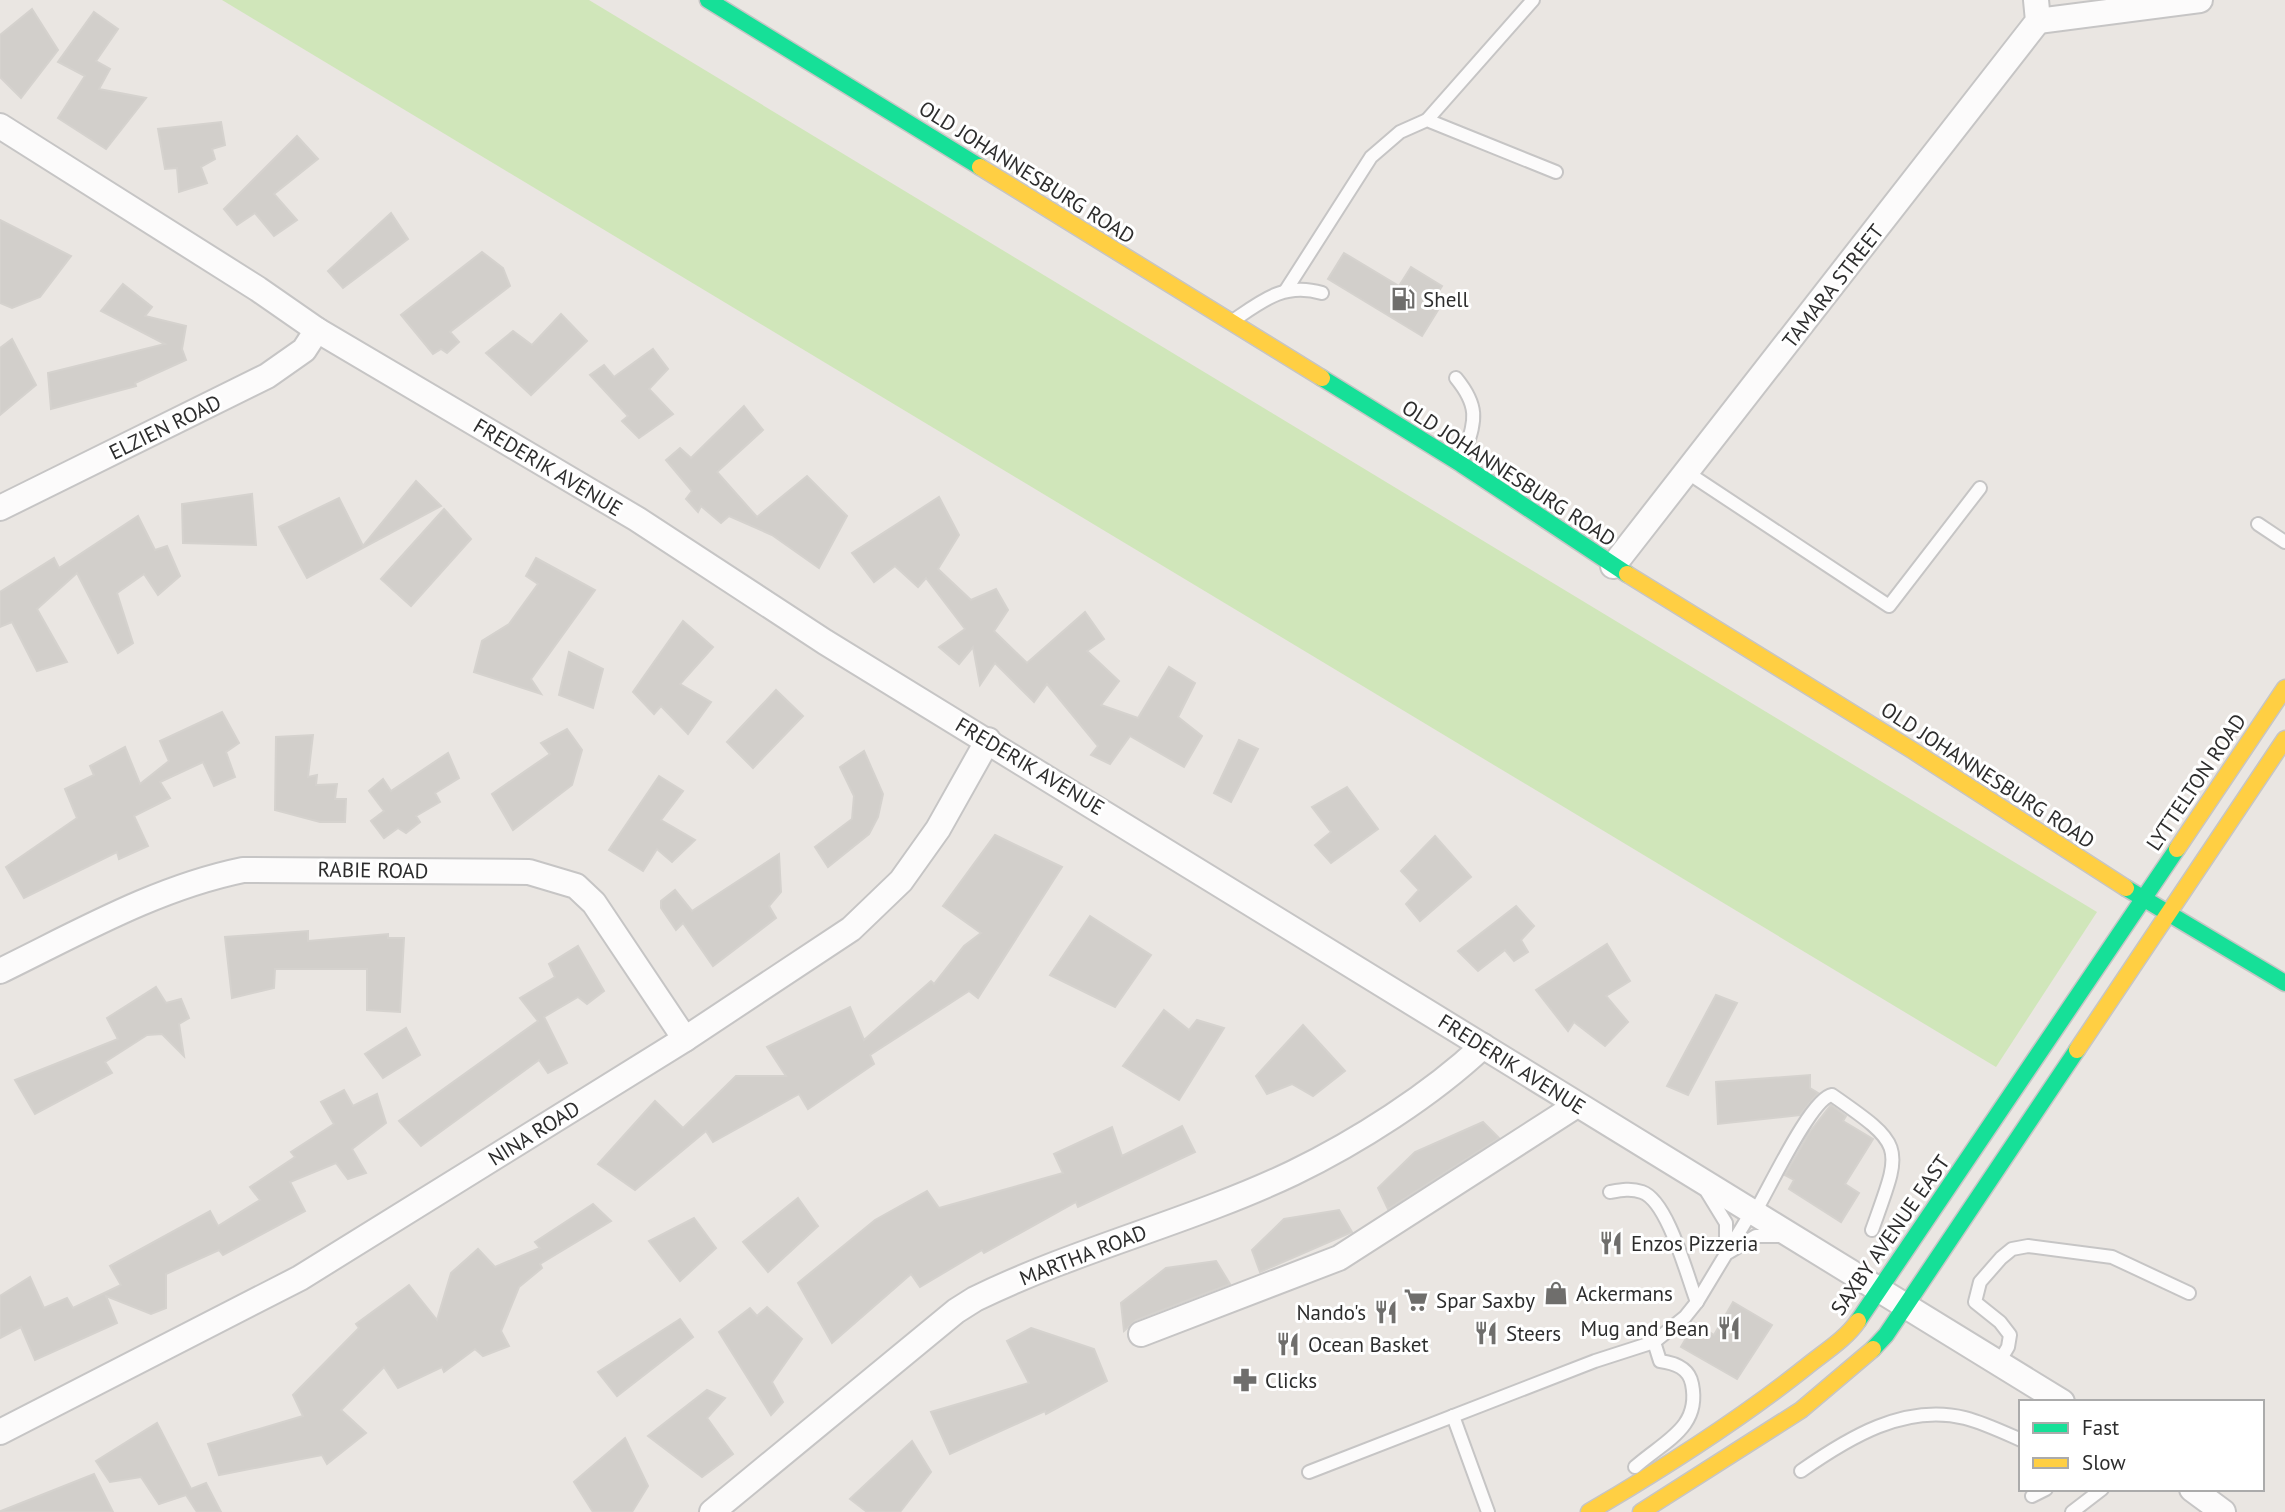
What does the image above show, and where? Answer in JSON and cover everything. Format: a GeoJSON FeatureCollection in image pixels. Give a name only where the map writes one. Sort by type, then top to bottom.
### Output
{"type":"FeatureCollection","features":[{"type":"Feature","properties":{"kind":"main road","name":"OLD JOHANNESBURG ROAD"},"geometry":{"type":"LineString","coordinates":[[708,0],[1461,464],[1613,566],[1912,750],[2143,899],[2285,983]]}},
{"type":"Feature","properties":{"kind":"main road","name":"LYTTELTON ROAD"},"geometry":{"type":"LineString","coordinates":[[2143,899],[2285,688]]}},
{"type":"Feature","properties":{"kind":"main road"},"geometry":{"type":"LineString","coordinates":[[1641,1512],[1823,1395],[1861,1364],[1886,1335],[2285,739]]}},
{"type":"Feature","properties":{"kind":"main road","name":"SAXBY AVENUE EAST"},"geometry":{"type":"LineString","coordinates":[[1596,1508],[1663,1467],[1791,1380],[1854,1327],[2143,899]]}},
{"type":"Feature","properties":{"kind":"street"},"geometry":{"type":"LineString","coordinates":[[2037,10],[2200,0]]}},
{"type":"Feature","properties":{"kind":"street","name":"TAMARA STREET"},"geometry":{"type":"LineString","coordinates":[[1613,566],[1688,473],[2037,10]]}},
{"type":"Feature","properties":{"kind":"street","name":"FREDERIK AVENUE"},"geometry":{"type":"LineString","coordinates":[[0,127],[258,289],[317,330],[637,519],[825,642],[1577,1105],[1688,1169],[2059,1400]]}},
{"type":"Feature","properties":{"kind":"street","name":"ELZIEN ROAD"},"geometry":{"type":"LineString","coordinates":[[0,508],[267,376],[304,350],[317,330]]}},
{"type":"Feature","properties":{"kind":"street","name":"NINA ROAD"},"geometry":{"type":"LineString","coordinates":[[0,1432],[300,1278],[685,1039],[866,917],[901,881],[938,829],[988,740]]}},
{"type":"Feature","properties":{"kind":"street","name":"RABIE ROAD"},"geometry":{"type":"LineString","coordinates":[[0,971],[146,898],[197,879],[243,870],[529,872],[576,886],[594,903],[685,1039]]}},
{"type":"Feature","properties":{"kind":"street","name":"MARTHA ROAD"},"geometry":{"type":"LineString","coordinates":[[712,1512],[956,1311],[975,1299],[1292,1173],[1398,1111],[1447,1078],[1483,1046]]}},
{"type":"Feature","properties":{"kind":"street"},"geometry":{"type":"LineString","coordinates":[[1141,1334],[1339,1258],[1577,1105]]}},
{"type":"Feature","properties":{"kind":"street"},"geometry":{"type":"LineString","coordinates":[[2195,1491],[2222,1512]]}},
{"type":"Feature","properties":{"kind":"lane"},"geometry":{"type":"LineString","coordinates":[[1286,290],[1371,157],[1400,132],[1427,120],[1533,0]]}},
{"type":"Feature","properties":{"kind":"lane"},"geometry":{"type":"LineString","coordinates":[[1427,120],[1556,172]]}},
{"type":"Feature","properties":{"kind":"lane"},"geometry":{"type":"LineString","coordinates":[[1231,322],[1272,293],[1303,287],[1321,293]]}},
{"type":"Feature","properties":{"kind":"lane"},"geometry":{"type":"LineString","coordinates":[[1456,378],[1470,396],[1475,416],[1461,464]]}},
{"type":"Feature","properties":{"kind":"lane"},"geometry":{"type":"LineString","coordinates":[[1688,473],[1889,606],[1980,488]]}},
{"type":"Feature","properties":{"kind":"lane"},"geometry":{"type":"LineString","coordinates":[[2258,524],[2285,542]]}},
{"type":"Feature","properties":{"kind":"lane"},"geometry":{"type":"LineString","coordinates":[[1309,1472],[1595,1361],[1654,1342],[1685,1317],[1697,1301],[1798,1133],[1822,1098],[1832,1094],[1873,1124],[1885,1136],[1891,1149],[1893,1169],[1872,1230]]}},
{"type":"Feature","properties":{"kind":"lane"},"geometry":{"type":"LineString","coordinates":[[1688,1169],[1722,1213],[1727,1231],[1724,1256]]}},
{"type":"Feature","properties":{"kind":"lane"},"geometry":{"type":"LineString","coordinates":[[1610,1192],[1630,1189],[1644,1192],[1660,1205],[1697,1301]]}},
{"type":"Feature","properties":{"kind":"lane"},"geometry":{"type":"LineString","coordinates":[[1724,1256],[1735,1246],[1756,1236],[1797,1237]]}},
{"type":"Feature","properties":{"kind":"lane"},"geometry":{"type":"LineString","coordinates":[[1999,1362],[2008,1347],[2010,1335],[2000,1322],[1980,1309],[1975,1302],[1980,1282],[2012,1249],[2028,1246],[2112,1257],[2189,1293]]}},
{"type":"Feature","properties":{"kind":"lane"},"geometry":{"type":"LineString","coordinates":[[1596,1508],[1623,1478],[1678,1431],[1693,1414],[1693,1386],[1690,1376],[1680,1366],[1660,1360],[1654,1342]]}},
{"type":"Feature","properties":{"kind":"lane"},"geometry":{"type":"LineString","coordinates":[[1801,1472],[1854,1437],[1885,1423],[1914,1416],[1939,1414],[1965,1418],[2019,1439]]}},
{"type":"Feature","properties":{"kind":"lane"},"geometry":{"type":"LineString","coordinates":[[1453,1416],[1489,1510]]}},
{"type":"Feature","properties":{"kind":"lane"},"geometry":{"type":"LineString","coordinates":[[2032,1496],[2042,1491]]}},
{"type":"Feature","properties":{"kind":"lane"},"geometry":{"type":"LineString","coordinates":[[2072,1512],[2099,1491]]}},
{"type":"Feature","properties":{"kind":"green space"},"geometry":{"type":"Polygon","coordinates":[[[222,0],[589,0],[2097,912],[1996,1067],[222,0]]]}},
{"type":"Feature","properties":{"kind":"building"},"geometry":{"type":"Polygon","coordinates":[[[32,9],[58,50],[21,98],[0,77],[0,35],[32,9]]]}},
{"type":"Feature","properties":{"kind":"building"},"geometry":{"type":"Polygon","coordinates":[[[94,12],[118,29],[96,61],[110,69],[99,89],[146,98],[106,149],[58,118],[85,76],[58,62],[94,12]]]}},
{"type":"Feature","properties":{"kind":"building"},"geometry":{"type":"Polygon","coordinates":[[[221,122],[225,145],[212,149],[215,159],[201,167],[207,183],[179,192],[177,168],[165,169],[158,129],[221,122]]]}},
{"type":"Feature","properties":{"kind":"building"},"geometry":{"type":"Polygon","coordinates":[[[297,136],[318,159],[274,194],[297,220],[274,236],[255,213],[237,225],[224,209],[297,136]]]}},
{"type":"Feature","properties":{"kind":"building"},"geometry":{"type":"Polygon","coordinates":[[[391,213],[408,239],[343,288],[328,271],[391,213]]]}},
{"type":"Feature","properties":{"kind":"building"},"geometry":{"type":"Polygon","coordinates":[[[0,220],[71,256],[40,297],[12,308],[0,303],[0,220]]]}},
{"type":"Feature","properties":{"kind":"building"},"geometry":{"type":"Polygon","coordinates":[[[482,252],[503,268],[510,286],[450,332],[459,342],[447,353],[441,349],[433,354],[401,315],[482,252]]]}},
{"type":"Feature","properties":{"kind":"building"},"geometry":{"type":"Polygon","coordinates":[[[1344,253],[1399,286],[1411,267],[1442,286],[1430,305],[1438,310],[1422,336],[1328,279],[1344,253]]]}},
{"type":"Feature","properties":{"kind":"building"},"geometry":{"type":"Polygon","coordinates":[[[123,284],[152,307],[145,316],[186,326],[182,349],[186,360],[135,383],[136,386],[51,409],[48,373],[165,344],[101,311],[123,284]]]}},
{"type":"Feature","properties":{"kind":"building"},"geometry":{"type":"Polygon","coordinates":[[[561,314],[587,341],[531,395],[486,353],[513,331],[532,345],[561,314]]]}},
{"type":"Feature","properties":{"kind":"building"},"geometry":{"type":"Polygon","coordinates":[[[12,339],[36,385],[0,415],[0,348],[12,339]]]}},
{"type":"Feature","properties":{"kind":"building"},"geometry":{"type":"Polygon","coordinates":[[[653,349],[668,369],[649,389],[673,414],[639,438],[622,421],[628,416],[590,375],[604,365],[614,377],[653,349]]]}},
{"type":"Feature","properties":{"kind":"building"},"geometry":{"type":"Polygon","coordinates":[[[744,406],[763,430],[717,472],[757,517],[807,476],[847,516],[819,568],[772,535],[729,516],[721,523],[701,506],[698,512],[686,499],[692,491],[666,460],[680,448],[691,458],[744,406]]]}},
{"type":"Feature","properties":{"kind":"building"},"geometry":{"type":"Polygon","coordinates":[[[416,481],[441,506],[307,578],[279,527],[339,498],[363,546],[416,481]]]}},
{"type":"Feature","properties":{"kind":"building"},"geometry":{"type":"Polygon","coordinates":[[[252,494],[256,545],[183,543],[182,504],[252,494]]]}},
{"type":"Feature","properties":{"kind":"building"},"geometry":{"type":"Polygon","coordinates":[[[939,497],[959,535],[938,569],[971,600],[996,589],[1008,610],[994,631],[1027,663],[1085,612],[1104,639],[1087,651],[1119,681],[1101,705],[1138,718],[1169,667],[1195,683],[1178,717],[1202,736],[1184,767],[1130,736],[1110,764],[1091,755],[1098,746],[1047,684],[1034,702],[995,663],[980,685],[973,647],[959,664],[939,647],[965,629],[926,578],[918,587],[895,566],[874,582],[852,553],[939,497]]]}},
{"type":"Feature","properties":{"kind":"building"},"geometry":{"type":"Polygon","coordinates":[[[444,509],[471,539],[411,606],[381,579],[444,509]]]}},
{"type":"Feature","properties":{"kind":"building"},"geometry":{"type":"Polygon","coordinates":[[[138,516],[155,550],[167,546],[180,576],[158,595],[144,574],[117,593],[133,643],[118,653],[77,573],[37,609],[67,662],[37,671],[12,622],[0,627],[0,592],[54,558],[59,568],[138,516]]]}},
{"type":"Feature","properties":{"kind":"building"},"geometry":{"type":"Polygon","coordinates":[[[536,558],[595,590],[531,679],[541,694],[474,672],[482,641],[509,624],[538,584],[526,576],[536,558]]]}},
{"type":"Feature","properties":{"kind":"building"},"geometry":{"type":"Polygon","coordinates":[[[683,621],[713,647],[680,684],[711,702],[688,734],[661,706],[654,714],[633,692],[683,621]]]}},
{"type":"Feature","properties":{"kind":"building"},"geometry":{"type":"Polygon","coordinates":[[[569,652],[603,669],[593,708],[559,695],[569,652]]]}},
{"type":"Feature","properties":{"kind":"building"},"geometry":{"type":"Polygon","coordinates":[[[776,690],[803,716],[753,768],[727,742],[776,690]]]}},
{"type":"Feature","properties":{"kind":"building"},"geometry":{"type":"Polygon","coordinates":[[[222,712],[239,743],[226,752],[235,777],[214,786],[203,762],[160,782],[170,798],[134,816],[148,846],[119,859],[117,852],[24,898],[6,867],[77,818],[65,789],[94,775],[90,766],[125,747],[140,784],[169,761],[160,741],[222,712]]]}},
{"type":"Feature","properties":{"kind":"building"},"geometry":{"type":"Polygon","coordinates":[[[567,729],[582,750],[572,785],[513,830],[492,794],[550,754],[541,743],[567,729]]]}},
{"type":"Feature","properties":{"kind":"building"},"geometry":{"type":"Polygon","coordinates":[[[313,735],[308,777],[317,775],[316,785],[337,784],[335,799],[346,799],[345,822],[320,822],[275,810],[276,737],[313,735]]]}},
{"type":"Feature","properties":{"kind":"building"},"geometry":{"type":"Polygon","coordinates":[[[1239,740],[1258,749],[1231,802],[1214,793],[1239,740]]]}},
{"type":"Feature","properties":{"kind":"building"},"geometry":{"type":"Polygon","coordinates":[[[864,751],[883,794],[878,817],[869,834],[828,867],[815,847],[852,819],[854,796],[840,767],[864,751]]]}},
{"type":"Feature","properties":{"kind":"building"},"geometry":{"type":"Polygon","coordinates":[[[448,753],[459,778],[435,793],[440,802],[416,816],[420,822],[406,833],[398,828],[384,838],[371,821],[384,811],[369,791],[383,779],[391,791],[448,753]]]}},
{"type":"Feature","properties":{"kind":"building"},"geometry":{"type":"Polygon","coordinates":[[[659,776],[683,791],[661,820],[695,840],[672,862],[657,849],[643,871],[609,850],[659,776]]]}},
{"type":"Feature","properties":{"kind":"building"},"geometry":{"type":"Polygon","coordinates":[[[1347,787],[1378,829],[1331,863],[1315,845],[1331,832],[1312,807],[1347,787]]]}},
{"type":"Feature","properties":{"kind":"building"},"geometry":{"type":"Polygon","coordinates":[[[995,835],[1062,867],[978,998],[969,991],[870,1055],[874,1064],[808,1109],[799,1094],[713,1142],[706,1131],[635,1190],[598,1164],[655,1101],[683,1128],[736,1076],[786,1076],[767,1047],[850,1007],[864,1040],[931,981],[934,984],[964,946],[981,933],[943,906],[995,835]]]}},
{"type":"Feature","properties":{"kind":"building"},"geometry":{"type":"Polygon","coordinates":[[[1435,836],[1471,877],[1420,921],[1406,904],[1419,890],[1401,871],[1435,836]]]}},
{"type":"Feature","properties":{"kind":"building"},"geometry":{"type":"Polygon","coordinates":[[[779,854],[781,892],[769,906],[776,918],[713,966],[683,923],[676,930],[661,908],[661,901],[675,890],[692,911],[779,854]]]}},
{"type":"Feature","properties":{"kind":"building"},"geometry":{"type":"Polygon","coordinates":[[[1516,906],[1534,926],[1521,940],[1528,952],[1514,961],[1505,950],[1478,971],[1458,951],[1516,906]]]}},
{"type":"Feature","properties":{"kind":"building"},"geometry":{"type":"Polygon","coordinates":[[[1090,916],[1151,955],[1115,1007],[1050,975],[1090,916]]]}},
{"type":"Feature","properties":{"kind":"building"},"geometry":{"type":"Polygon","coordinates":[[[308,931],[308,941],[388,934],[388,938],[404,938],[400,1012],[367,1010],[367,969],[275,969],[274,988],[232,998],[225,937],[308,931]]]}},
{"type":"Feature","properties":{"kind":"building"},"geometry":{"type":"Polygon","coordinates":[[[1607,944],[1630,981],[1606,996],[1628,1022],[1605,1046],[1574,1022],[1568,1031],[1536,990],[1607,944]]]}},
{"type":"Feature","properties":{"kind":"building"},"geometry":{"type":"Polygon","coordinates":[[[578,946],[604,991],[587,1004],[578,997],[544,1017],[567,1063],[548,1073],[539,1060],[421,1146],[399,1121],[538,1021],[520,998],[555,977],[549,964],[578,946]]]}},
{"type":"Feature","properties":{"kind":"building"},"geometry":{"type":"Polygon","coordinates":[[[156,987],[166,1003],[181,999],[189,1018],[179,1024],[184,1056],[162,1034],[147,1035],[105,1062],[112,1073],[35,1114],[15,1080],[118,1039],[107,1018],[156,987]]]}},
{"type":"Feature","properties":{"kind":"building"},"geometry":{"type":"Polygon","coordinates":[[[1716,995],[1737,1003],[1688,1095],[1667,1086],[1716,995]]]}},
{"type":"Feature","properties":{"kind":"building"},"geometry":{"type":"Polygon","coordinates":[[[1164,1010],[1189,1030],[1197,1020],[1224,1028],[1179,1100],[1123,1066],[1164,1010]]]}},
{"type":"Feature","properties":{"kind":"building"},"geometry":{"type":"Polygon","coordinates":[[[1303,1025],[1345,1071],[1313,1096],[1292,1084],[1267,1094],[1256,1076],[1303,1025]]]}},
{"type":"Feature","properties":{"kind":"building"},"geometry":{"type":"Polygon","coordinates":[[[406,1028],[420,1055],[383,1078],[365,1054],[406,1028]]]}},
{"type":"Feature","properties":{"kind":"building"},"geometry":{"type":"Polygon","coordinates":[[[1810,1075],[1810,1088],[1818,1093],[1800,1115],[1718,1124],[1716,1082],[1810,1075]]]}},
{"type":"Feature","properties":{"kind":"building"},"geometry":{"type":"Polygon","coordinates":[[[344,1090],[353,1106],[377,1094],[386,1123],[352,1149],[366,1173],[348,1179],[336,1163],[290,1182],[305,1211],[223,1255],[219,1250],[166,1274],[166,1308],[151,1314],[106,1296],[117,1323],[35,1360],[21,1327],[0,1338],[0,1296],[30,1277],[44,1308],[67,1298],[73,1308],[121,1285],[110,1266],[210,1211],[218,1226],[260,1200],[250,1187],[295,1157],[291,1152],[334,1124],[321,1102],[344,1090]]]}},
{"type":"Feature","properties":{"kind":"building"},"geometry":{"type":"Polygon","coordinates":[[[1831,1105],[1846,1116],[1843,1121],[1873,1139],[1845,1184],[1859,1193],[1841,1222],[1789,1189],[1794,1180],[1785,1175],[1809,1133],[1831,1105]]]}},
{"type":"Feature","properties":{"kind":"building"},"geometry":{"type":"Polygon","coordinates":[[[1483,1122],[1499,1138],[1388,1209],[1378,1188],[1415,1152],[1483,1122]]]}},
{"type":"Feature","properties":{"kind":"building"},"geometry":{"type":"Polygon","coordinates":[[[1182,1126],[1195,1152],[1078,1207],[1076,1202],[984,1253],[982,1250],[920,1287],[911,1274],[832,1343],[798,1283],[875,1220],[927,1191],[939,1208],[1063,1173],[1054,1154],[1112,1127],[1122,1156],[1182,1126]]]}},
{"type":"Feature","properties":{"kind":"building"},"geometry":{"type":"Polygon","coordinates":[[[798,1198],[818,1226],[768,1272],[743,1242],[798,1198]]]}},
{"type":"Feature","properties":{"kind":"building"},"geometry":{"type":"Polygon","coordinates":[[[593,1204],[611,1221],[540,1264],[542,1268],[519,1287],[501,1331],[509,1346],[483,1356],[475,1349],[444,1372],[442,1367],[398,1388],[384,1367],[341,1410],[366,1433],[327,1464],[322,1455],[219,1475],[208,1444],[303,1416],[293,1395],[359,1328],[356,1324],[409,1285],[437,1320],[451,1273],[478,1249],[495,1267],[540,1248],[535,1242],[593,1204]]]}},
{"type":"Feature","properties":{"kind":"building"},"geometry":{"type":"Polygon","coordinates":[[[1339,1210],[1352,1232],[1260,1272],[1252,1250],[1284,1219],[1339,1210]]]}},
{"type":"Feature","properties":{"kind":"building"},"geometry":{"type":"Polygon","coordinates":[[[694,1218],[716,1248],[680,1281],[649,1241],[694,1218]]]}},
{"type":"Feature","properties":{"kind":"building"},"geometry":{"type":"Polygon","coordinates":[[[1216,1261],[1230,1284],[1136,1320],[1124,1331],[1121,1303],[1166,1268],[1216,1261]]]}},
{"type":"Feature","properties":{"kind":"building"},"geometry":{"type":"Polygon","coordinates":[[[1733,1302],[1772,1325],[1737,1379],[1681,1347],[1695,1323],[1714,1335],[1733,1302]]]}},
{"type":"Feature","properties":{"kind":"building"},"geometry":{"type":"Polygon","coordinates":[[[767,1307],[802,1339],[772,1382],[783,1402],[771,1415],[719,1332],[750,1308],[757,1316],[767,1307]]]}},
{"type":"Feature","properties":{"kind":"building"},"geometry":{"type":"Polygon","coordinates":[[[680,1319],[693,1337],[617,1396],[598,1372],[680,1319]]]}},
{"type":"Feature","properties":{"kind":"building"},"geometry":{"type":"Polygon","coordinates":[[[1031,1328],[1094,1349],[1107,1381],[1046,1414],[1045,1411],[950,1454],[931,1412],[1029,1383],[1007,1341],[1031,1328]]]}},
{"type":"Feature","properties":{"kind":"building"},"geometry":{"type":"Polygon","coordinates":[[[707,1390],[725,1398],[707,1418],[733,1454],[702,1477],[648,1436],[707,1390]]]}},
{"type":"Feature","properties":{"kind":"building"},"geometry":{"type":"Polygon","coordinates":[[[157,1423],[191,1489],[206,1483],[221,1512],[197,1512],[186,1495],[159,1504],[141,1477],[110,1482],[96,1461],[157,1423]]]}},
{"type":"Feature","properties":{"kind":"building"},"geometry":{"type":"Polygon","coordinates":[[[625,1438],[648,1486],[632,1512],[593,1512],[574,1482],[625,1438]]]}},
{"type":"Feature","properties":{"kind":"building"},"geometry":{"type":"Polygon","coordinates":[[[912,1441],[931,1472],[900,1512],[867,1512],[850,1499],[912,1441]]]}},
{"type":"Feature","properties":{"kind":"building"},"geometry":{"type":"Polygon","coordinates":[[[94,1474],[113,1512],[1,1512],[1,1511],[94,1474]]]}},
{"type":"Feature","properties":{"kind":"traffic: fast"},"geometry":{"type":"LineString","coordinates":[[708,0],[980,167]]}},
{"type":"Feature","properties":{"kind":"traffic: fast"},"geometry":{"type":"LineString","coordinates":[[1322,378],[1461,464],[1627,574]]}},
{"type":"Feature","properties":{"kind":"traffic: fast"},"geometry":{"type":"LineString","coordinates":[[1858,1321],[2177,849]]}},
{"type":"Feature","properties":{"kind":"traffic: fast"},"geometry":{"type":"LineString","coordinates":[[2126,888],[2285,983]]}},
{"type":"Feature","properties":{"kind":"traffic: fast"},"geometry":{"type":"LineString","coordinates":[[1873,1349],[1886,1335],[2077,1050]]}},
{"type":"Feature","properties":{"kind":"traffic: slow"},"geometry":{"type":"LineString","coordinates":[[980,167],[1322,378]]}},
{"type":"Feature","properties":{"kind":"traffic: slow"},"geometry":{"type":"LineString","coordinates":[[1627,574],[1912,750],[2126,888]]}},
{"type":"Feature","properties":{"kind":"traffic: slow"},"geometry":{"type":"LineString","coordinates":[[2177,849],[2285,688]]}},
{"type":"Feature","properties":{"kind":"traffic: slow"},"geometry":{"type":"LineString","coordinates":[[2077,1050],[2285,739]]}},
{"type":"Feature","properties":{"kind":"traffic: slow"},"geometry":{"type":"LineString","coordinates":[[1589,1512],[1673,1461],[1754,1406],[1834,1346],[1858,1321]]}},
{"type":"Feature","properties":{"kind":"traffic: slow"},"geometry":{"type":"LineString","coordinates":[[1641,1512],[1801,1410],[1873,1349]]}},
{"type":"Feature","properties":{"kind":"place","name":"Shell"},"geometry":{"type":"Point","coordinates":[1403,299]}},
{"type":"Feature","properties":{"kind":"place","name":"Enzos Pizzeria"},"geometry":{"type":"Point","coordinates":[1611,1243]}},
{"type":"Feature","properties":{"kind":"place","name":"Ackermans"},"geometry":{"type":"Point","coordinates":[1556,1293]}},
{"type":"Feature","properties":{"kind":"place","name":"Spar Saxby"},"geometry":{"type":"Point","coordinates":[1416,1300]}},
{"type":"Feature","properties":{"kind":"place","name":"Nando's"},"geometry":{"type":"Point","coordinates":[1386,1312]}},
{"type":"Feature","properties":{"kind":"place","name":"Mug and Bean"},"geometry":{"type":"Point","coordinates":[1729,1328]}},
{"type":"Feature","properties":{"kind":"place","name":"Steers"},"geometry":{"type":"Point","coordinates":[1486,1333]}},
{"type":"Feature","properties":{"kind":"place","name":"Ocean Basket"},"geometry":{"type":"Point","coordinates":[1288,1344]}},
{"type":"Feature","properties":{"kind":"place","name":"Clicks"},"geometry":{"type":"Point","coordinates":[1245,1380]}}]}
